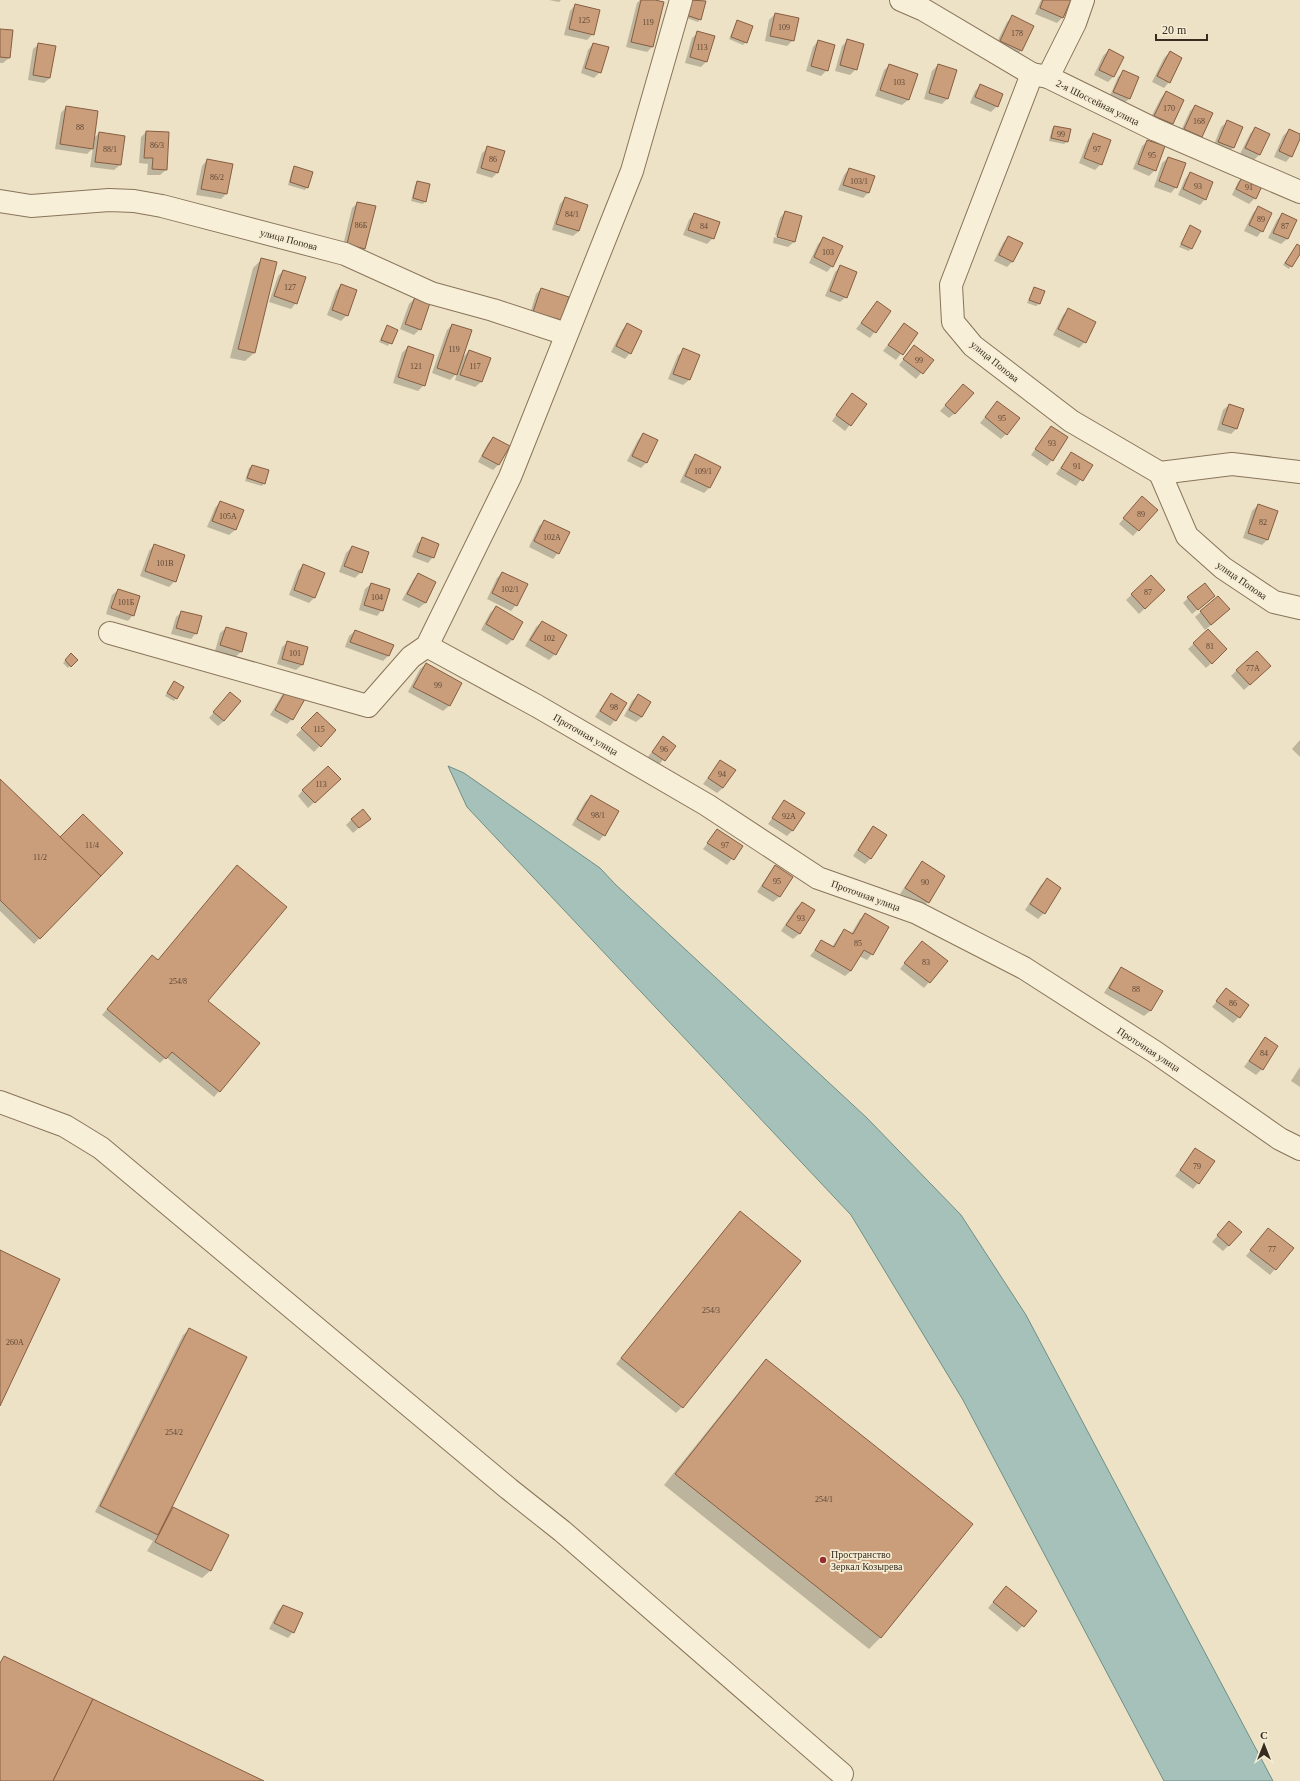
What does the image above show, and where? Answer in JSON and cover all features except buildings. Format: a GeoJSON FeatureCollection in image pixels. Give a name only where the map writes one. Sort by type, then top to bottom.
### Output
{"type":"FeatureCollection","features":[{"type":"Feature","properties":{"kind":"street"},"geometry":{"type":"LineString","coordinates":[[110,633],[368,706],[411,657],[427,646],[510,478],[632,171],[681,0]]}},
{"type":"Feature","properties":{"kind":"street","name":"2-я Шоссейная улица"},"geometry":{"type":"LineString","coordinates":[[901,0],[924,10],[1040,76],[1156,130],[1300,192]]}},
{"type":"Feature","properties":{"kind":"street","name":"улица Попова"},"geometry":{"type":"LineString","coordinates":[[1083,0],[1075,22],[1040,76],[951,286],[953,322],[973,346],[1071,421],[1160,474],[1187,536],[1223,568],[1274,602],[1300,608]]}},
{"type":"Feature","properties":{"kind":"street","name":"улица Попова"},"geometry":{"type":"LineString","coordinates":[[0,201],[31,206],[116,200],[134,201],[162,206],[345,254],[431,293],[493,310],[566,334]]}},
{"type":"Feature","properties":{"kind":"street"},"geometry":{"type":"LineString","coordinates":[[1160,474],[1232,464],[1300,472]]}},
{"type":"Feature","properties":{"kind":"street","name":"Проточная улица"},"geometry":{"type":"LineString","coordinates":[[427,646],[537,706],[707,804],[818,878],[917,913],[1024,968],[1155,1052],[1280,1139],[1300,1150]]}},
{"type":"Feature","properties":{"kind":"street"},"geometry":{"type":"LineString","coordinates":[[0,1102],[65,1126],[101,1148],[509,1489],[562,1531],[842,1774]]}},
{"type":"Feature","properties":{"kind":"water"},"geometry":{"type":"Polygon","coordinates":[[[448,766],[464,773],[600,868],[616,885],[867,1118],[961,1215],[1026,1315],[1273,1781],[1164,1781],[963,1400],[851,1215],[467,807],[448,766]]]}},
{"type":"Feature","properties":{"kind":"place","name":"Пространство Зеркал Козырева"},"geometry":{"type":"Point","coordinates":[823,1560]}}]}
